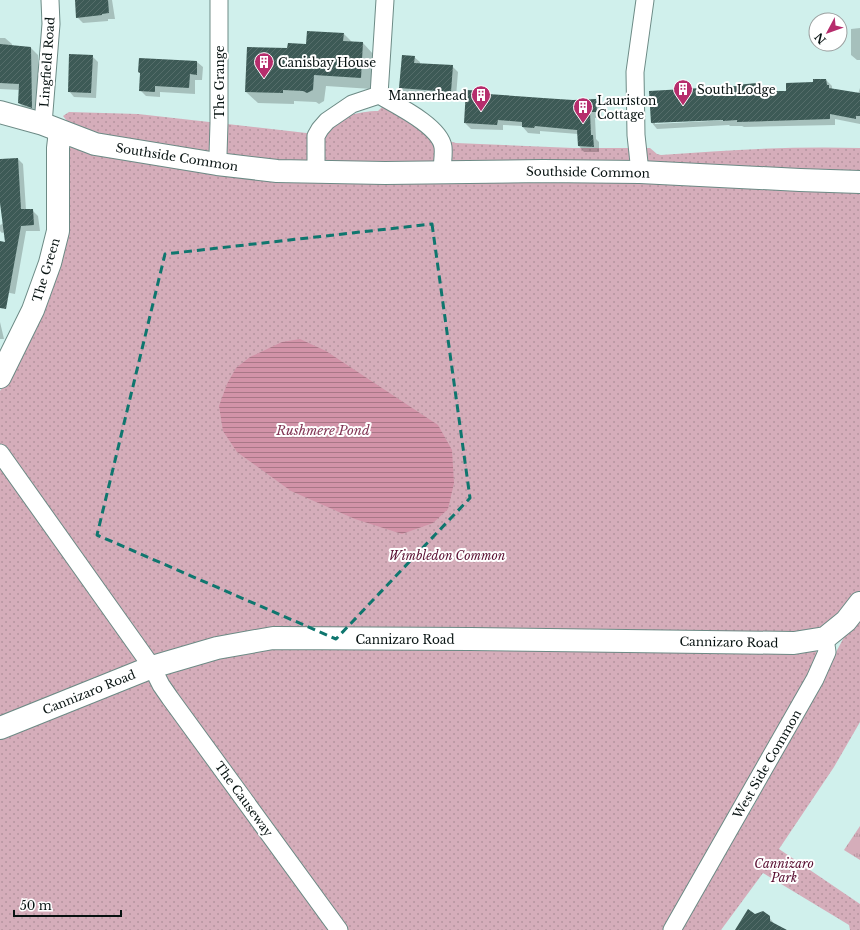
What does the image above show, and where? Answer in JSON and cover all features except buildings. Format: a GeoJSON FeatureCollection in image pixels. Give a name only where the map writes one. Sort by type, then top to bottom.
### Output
{"type":"FeatureCollection","features":[{"type":"Feature","properties":{"kind":"street","name":"Lingfield Road"},"geometry":{"type":"LineString","coordinates":[[50,0],[51,127]]}},
{"type":"Feature","properties":{"kind":"street","name":"The Grange"},"geometry":{"type":"LineString","coordinates":[[216,164],[218,155],[219,123],[219,0]]}},
{"type":"Feature","properties":{"kind":"street"},"geometry":{"type":"LineString","coordinates":[[379,95],[384,0]]}},
{"type":"Feature","properties":{"kind":"street"},"geometry":{"type":"LineString","coordinates":[[640,172],[636,135],[636,72],[645,0]]}},
{"type":"Feature","properties":{"kind":"street"},"geometry":{"type":"LineString","coordinates":[[316,171],[316,136],[327,120],[352,104],[379,95]]}},
{"type":"Feature","properties":{"kind":"street"},"geometry":{"type":"LineString","coordinates":[[379,95],[427,125],[435,132],[443,146],[442,172]]}},
{"type":"Feature","properties":{"kind":"street","name":"Southside Common"},"geometry":{"type":"LineString","coordinates":[[0,112],[51,127],[95,144],[216,164],[277,171],[385,173],[640,172],[860,182]]}},
{"type":"Feature","properties":{"kind":"street","name":"The Green"},"geometry":{"type":"LineString","coordinates":[[0,377],[33,310],[50,263],[58,231],[58,148],[51,127]]}},
{"type":"Feature","properties":{"kind":"street","name":"The Causeway"},"geometry":{"type":"LineString","coordinates":[[0,453],[152,667],[161,685],[170,698],[339,930]]}},
{"type":"Feature","properties":{"kind":"street"},"geometry":{"type":"LineString","coordinates":[[824,638],[846,621],[860,603]]}},
{"type":"Feature","properties":{"kind":"street","name":"Cannizaro Road"},"geometry":{"type":"LineString","coordinates":[[0,728],[152,667],[217,648],[273,638],[794,643],[824,638]]}},
{"type":"Feature","properties":{"kind":"street","name":"West Side Common"},"geometry":{"type":"LineString","coordinates":[[672,930],[815,679],[827,652],[824,638]]}},
{"type":"Feature","properties":{"kind":"highlighted area"},"geometry":{"type":"Polygon","coordinates":[[[432,224],[470,498],[336,639],[97,535],[165,254],[432,224]]]}},
{"type":"Feature","properties":{"kind":"green space"},"geometry":{"type":"Polygon","coordinates":[[[384,105],[415,124],[429,136],[456,143],[573,148],[650,148],[657,154],[661,155],[761,149],[860,148],[860,175],[262,161],[99,137],[68,122],[63,116],[69,112],[138,114],[324,135],[328,129],[340,119],[363,112],[378,111],[384,105]]]}},
{"type":"Feature","properties":{"kind":"green space","name":"Wimbledon Common"},"geometry":{"type":"Polygon","coordinates":[[[69,147],[104,156],[291,183],[622,178],[860,188],[860,593],[816,640],[817,660],[664,930],[0,930],[0,391],[44,309],[69,147]]]}},
{"type":"Feature","properties":{"kind":"green space","name":"Cannizaro Park"},"geometry":{"type":"Polygon","coordinates":[[[860,613],[860,722],[834,767],[779,849],[860,904],[860,930],[850,930],[849,925],[763,873],[721,930],[678,930],[753,807],[850,626],[860,613]]]}},
{"type":"Feature","properties":{"kind":"green space"},"geometry":{"type":"Polygon","coordinates":[[[860,826],[860,860],[844,850],[860,826]]]}},
{"type":"Feature","properties":{"kind":"water","name":"Rushmere Pond"},"geometry":{"type":"Polygon","coordinates":[[[300,339],[326,351],[438,425],[452,450],[454,483],[448,509],[433,523],[402,534],[355,519],[291,491],[237,452],[223,431],[219,406],[227,384],[236,368],[250,357],[282,342],[300,339]]]}},
{"type":"Feature","properties":{"kind":"place","name":"Canisbay House"},"geometry":{"type":"Point","coordinates":[264,79]}},
{"type":"Feature","properties":{"kind":"place","name":"South Lodge"},"geometry":{"type":"Point","coordinates":[683,106]}},
{"type":"Feature","properties":{"kind":"place","name":"Mannerhead"},"geometry":{"type":"Point","coordinates":[481,112]}},
{"type":"Feature","properties":{"kind":"place","name":"Lauriston Cottage"},"geometry":{"type":"Point","coordinates":[583,124]}}]}
